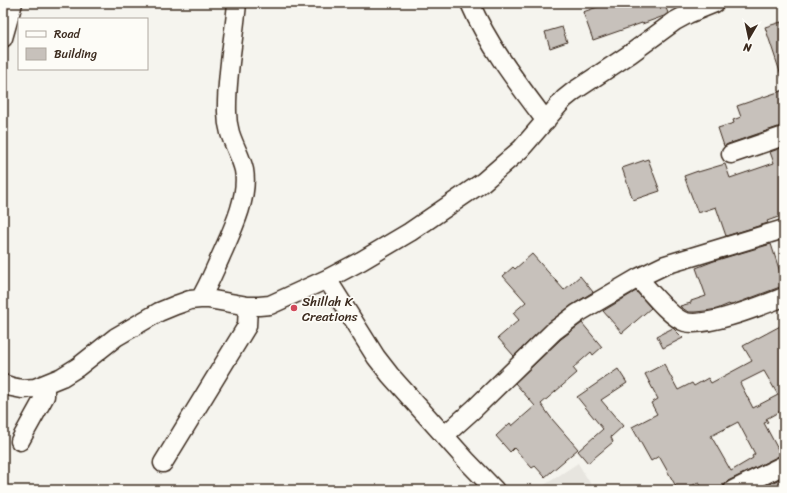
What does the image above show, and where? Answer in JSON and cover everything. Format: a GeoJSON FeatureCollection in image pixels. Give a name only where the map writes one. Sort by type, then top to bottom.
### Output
{"type":"FeatureCollection","features":[{"type":"Feature","properties":{"kind":"street"},"geometry":{"type":"LineString","coordinates":[[3,38],[13,3]]}},
{"type":"Feature","properties":{"kind":"street"},"geometry":{"type":"LineString","coordinates":[[200,299],[206,290],[231,232],[243,197],[245,182],[241,161],[230,134],[227,112],[230,61],[237,3]]}},
{"type":"Feature","properties":{"kind":"street"},"geometry":{"type":"LineString","coordinates":[[470,3],[497,52],[517,83],[546,121]]}},
{"type":"Feature","properties":{"kind":"street"},"geometry":{"type":"LineString","coordinates":[[3,384],[22,389],[35,388],[62,377],[78,367],[116,337],[153,315],[190,300],[208,299],[248,306],[270,305],[362,261],[436,215],[483,182],[521,149],[564,99],[574,91],[630,54],[675,21],[715,3]]}},
{"type":"Feature","properties":{"kind":"street"},"geometry":{"type":"LineString","coordinates":[[731,154],[784,136]]}},
{"type":"Feature","properties":{"kind":"street"},"geometry":{"type":"LineString","coordinates":[[445,435],[554,331],[578,313],[638,278],[665,265],[784,229]]}},
{"type":"Feature","properties":{"kind":"street"},"geometry":{"type":"LineString","coordinates":[[638,278],[674,316],[685,322],[692,323],[714,320],[739,313],[784,297]]}},
{"type":"Feature","properties":{"kind":"street"},"geometry":{"type":"LineString","coordinates":[[327,279],[376,357],[390,375],[495,490]]}},
{"type":"Feature","properties":{"kind":"street"},"geometry":{"type":"LineString","coordinates":[[163,463],[247,326],[248,306]]}},
{"type":"Feature","properties":{"kind":"street"},"geometry":{"type":"LineString","coordinates":[[20,441],[45,396],[45,384]]}},
{"type":"Feature","properties":{"kind":"street"},"geometry":{"type":"LineString","coordinates":[[733,490],[784,466]]}},
{"type":"Feature","properties":{"kind":"shaded area"},"geometry":{"type":"Polygon","coordinates":[[[578,463],[594,490],[537,490],[578,463]]]}},
{"type":"Feature","properties":{"kind":"building"},"geometry":{"type":"Polygon","coordinates":[[[609,3],[664,3],[668,13],[664,16],[642,24],[593,40],[583,12],[609,3]]]}},
{"type":"Feature","properties":{"kind":"building"},"geometry":{"type":"Polygon","coordinates":[[[781,22],[784,31],[784,78],[782,78],[765,27],[781,22]]]}},
{"type":"Feature","properties":{"kind":"building"},"geometry":{"type":"Polygon","coordinates":[[[562,27],[567,42],[550,48],[545,32],[562,27]]]}},
{"type":"Feature","properties":{"kind":"building"},"geometry":{"type":"Polygon","coordinates":[[[784,90],[784,126],[724,146],[718,128],[734,123],[733,120],[741,117],[737,106],[784,90]]]}},
{"type":"Feature","properties":{"kind":"building"},"geometry":{"type":"Polygon","coordinates":[[[784,147],[784,215],[767,221],[768,223],[726,236],[716,207],[698,213],[684,176],[725,164],[730,178],[774,163],[770,152],[784,147]]]}},
{"type":"Feature","properties":{"kind":"building"},"geometry":{"type":"Polygon","coordinates":[[[648,159],[660,191],[633,200],[622,168],[648,159]]]}},
{"type":"Feature","properties":{"kind":"building"},"geometry":{"type":"Polygon","coordinates":[[[771,244],[780,272],[784,271],[784,287],[780,287],[717,309],[688,312],[680,306],[706,296],[696,268],[771,244]]]}},
{"type":"Feature","properties":{"kind":"building"},"geometry":{"type":"Polygon","coordinates":[[[532,254],[564,290],[580,276],[593,292],[572,305],[548,323],[514,356],[498,338],[519,320],[513,313],[526,302],[503,276],[513,267],[515,269],[532,254]]]}},
{"type":"Feature","properties":{"kind":"building"},"geometry":{"type":"Polygon","coordinates":[[[636,291],[651,308],[622,333],[603,311],[636,291]]]}},
{"type":"Feature","properties":{"kind":"building"},"geometry":{"type":"Polygon","coordinates":[[[582,323],[602,347],[593,355],[591,352],[573,368],[577,373],[541,404],[578,449],[545,477],[535,466],[532,468],[514,448],[510,452],[496,436],[510,423],[512,426],[535,406],[515,383],[561,339],[582,323]]]}},
{"type":"Feature","properties":{"kind":"building"},"geometry":{"type":"Polygon","coordinates":[[[784,324],[784,409],[766,419],[768,422],[764,423],[781,455],[728,481],[724,484],[723,490],[703,490],[699,482],[684,490],[678,490],[659,456],[651,461],[632,427],[657,414],[651,403],[658,399],[645,374],[664,364],[678,390],[692,383],[694,386],[708,378],[711,383],[752,361],[743,346],[784,324]],[[764,371],[740,383],[753,408],[778,395],[764,371]],[[738,422],[711,436],[731,471],[753,458],[752,456],[755,454],[738,422]]]}},
{"type":"Feature","properties":{"kind":"building"},"geometry":{"type":"Polygon","coordinates":[[[673,328],[683,338],[663,348],[657,336],[673,328]]]}},
{"type":"Feature","properties":{"kind":"building"},"geometry":{"type":"Polygon","coordinates":[[[618,369],[627,383],[601,400],[623,426],[611,437],[613,442],[588,463],[578,451],[603,429],[577,397],[618,369]]]}},
{"type":"Feature","properties":{"kind":"building"},"geometry":{"type":"Polygon","coordinates":[[[784,477],[784,490],[757,490],[784,477]]]}},
{"type":"Feature","properties":{"kind":"place","name":"Shillah K Creations"},"geometry":{"type":"Point","coordinates":[294,308]}}]}
